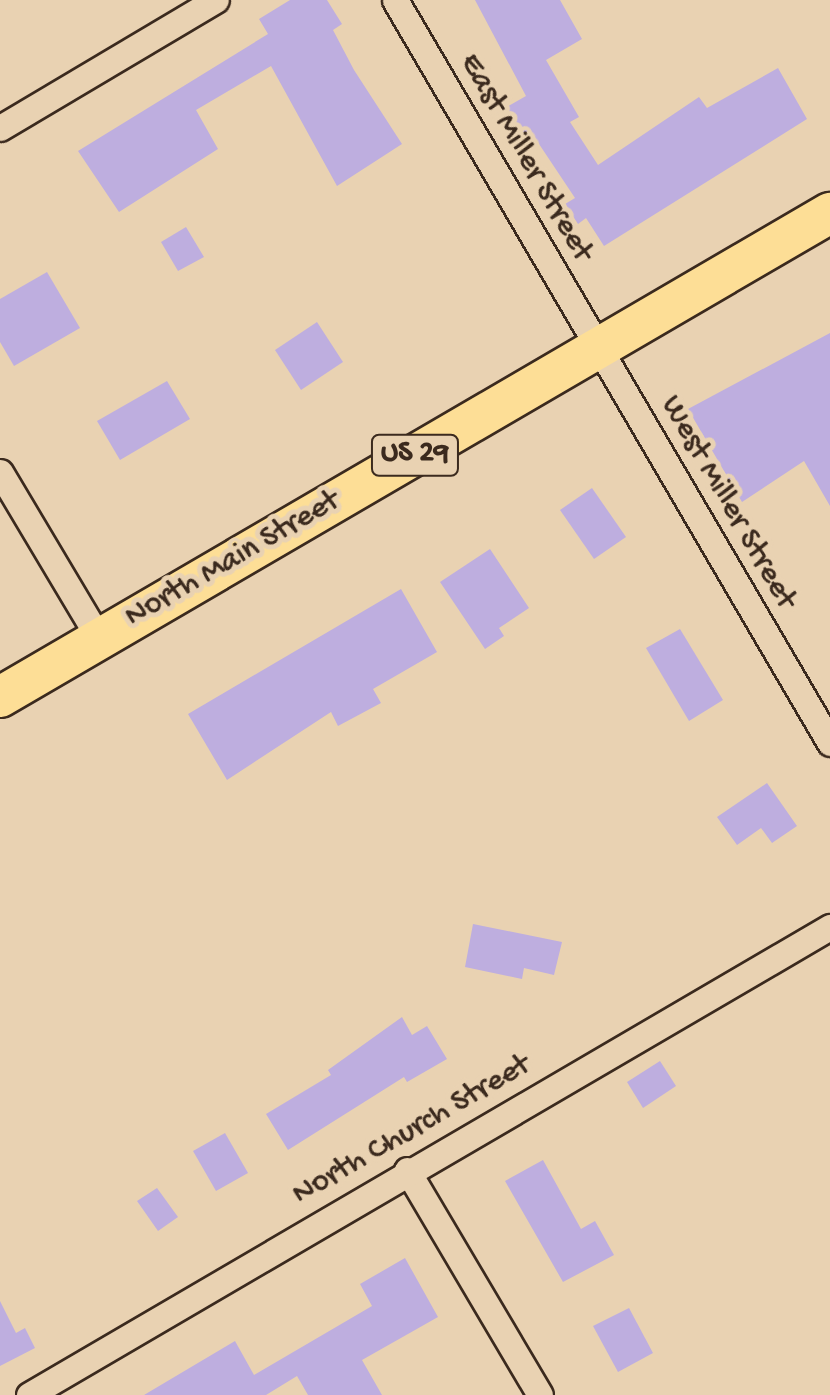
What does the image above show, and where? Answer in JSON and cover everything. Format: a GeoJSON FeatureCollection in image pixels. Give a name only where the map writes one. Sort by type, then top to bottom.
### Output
{"type":"FeatureCollection","features":[{"type":"Feature","properties":{"kind":"main road","name":"North Main Street"},"geometry":{"type":"LineString","coordinates":[[0,697],[830,212]]}},
{"type":"Feature","properties":{"kind":"street"},"geometry":{"type":"LineString","coordinates":[[0,128],[216,0]]}},
{"type":"Feature","properties":{"kind":"street","name":"East Miller Street"},"geometry":{"type":"LineString","coordinates":[[395,0],[598,349]]}},
{"type":"Feature","properties":{"kind":"street","name":"West Miller Street"},"geometry":{"type":"LineString","coordinates":[[598,349],[830,743]]}},
{"type":"Feature","properties":{"kind":"street"},"geometry":{"type":"LineString","coordinates":[[0,472],[98,638]]}},
{"type":"Feature","properties":{"kind":"street","name":"North Church Street"},"geometry":{"type":"LineString","coordinates":[[28,1395],[407,1170],[830,927]]}},
{"type":"Feature","properties":{"kind":"street"},"geometry":{"type":"LineString","coordinates":[[407,1170],[540,1395]]}},
{"type":"Feature","properties":{"kind":"building"},"geometry":{"type":"Polygon","coordinates":[[[290,0],[327,0],[342,24],[333,30],[402,144],[337,186],[271,66],[196,110],[218,149],[119,212],[78,151],[268,34],[259,19],[290,0]]]}},
{"type":"Feature","properties":{"kind":"building"},"geometry":{"type":"Polygon","coordinates":[[[475,0],[560,0],[582,39],[546,60],[579,117],[570,122],[598,165],[699,97],[707,108],[778,68],[807,119],[604,246],[586,218],[578,224],[565,204],[575,198],[537,141],[527,147],[505,108],[526,96],[475,0]]]}},
{"type":"Feature","properties":{"kind":"building"},"geometry":{"type":"Polygon","coordinates":[[[186,227],[204,257],[178,271],[161,242],[186,227]]]}},
{"type":"Feature","properties":{"kind":"building"},"geometry":{"type":"Polygon","coordinates":[[[47,272],[80,328],[14,366],[0,342],[0,299],[47,272]]]}},
{"type":"Feature","properties":{"kind":"building"},"geometry":{"type":"Polygon","coordinates":[[[317,322],[343,362],[301,390],[275,350],[317,322]]]}},
{"type":"Feature","properties":{"kind":"building"},"geometry":{"type":"Polygon","coordinates":[[[830,333],[830,506],[804,461],[742,502],[688,409],[830,333]]]}},
{"type":"Feature","properties":{"kind":"building"},"geometry":{"type":"Polygon","coordinates":[[[167,381],[190,419],[120,460],[97,421],[167,381]]]}},
{"type":"Feature","properties":{"kind":"building"},"geometry":{"type":"Polygon","coordinates":[[[592,488],[626,537],[594,559],[560,510],[592,488]]]}},
{"type":"Feature","properties":{"kind":"building"},"geometry":{"type":"Polygon","coordinates":[[[490,549],[529,608],[499,628],[504,636],[485,649],[440,582],[490,549]]]}},
{"type":"Feature","properties":{"kind":"building"},"geometry":{"type":"Polygon","coordinates":[[[401,589],[437,652],[373,689],[381,703],[338,726],[331,712],[227,780],[188,714],[401,589]]]}},
{"type":"Feature","properties":{"kind":"building"},"geometry":{"type":"Polygon","coordinates":[[[680,629],[723,700],[689,721],[646,648],[680,629]]]}},
{"type":"Feature","properties":{"kind":"building"},"geometry":{"type":"Polygon","coordinates":[[[767,783],[797,826],[772,843],[761,828],[737,845],[717,817],[767,783]]]}},
{"type":"Feature","properties":{"kind":"building"},"geometry":{"type":"Polygon","coordinates":[[[473,924],[562,942],[554,975],[524,968],[522,979],[465,967],[473,924]]]}},
{"type":"Feature","properties":{"kind":"building"},"geometry":{"type":"Polygon","coordinates":[[[402,1017],[412,1035],[427,1026],[447,1059],[407,1082],[404,1077],[288,1150],[266,1114],[331,1075],[328,1070],[402,1017]]]}},
{"type":"Feature","properties":{"kind":"building"},"geometry":{"type":"Polygon","coordinates":[[[660,1061],[676,1086],[643,1108],[627,1082],[660,1061]]]}},
{"type":"Feature","properties":{"kind":"building"},"geometry":{"type":"Polygon","coordinates":[[[225,1133],[248,1173],[216,1191],[193,1151],[225,1133]]]}},
{"type":"Feature","properties":{"kind":"building"},"geometry":{"type":"Polygon","coordinates":[[[543,1160],[581,1229],[595,1221],[614,1255],[563,1282],[505,1181],[543,1160]]]}},
{"type":"Feature","properties":{"kind":"building"},"geometry":{"type":"Polygon","coordinates":[[[157,1188],[178,1217],[158,1231],[137,1201],[157,1188]]]}},
{"type":"Feature","properties":{"kind":"building"},"geometry":{"type":"Polygon","coordinates":[[[405,1258],[438,1317],[362,1360],[382,1395],[308,1395],[297,1376],[266,1395],[144,1395],[235,1341],[254,1375],[372,1306],[360,1284],[405,1258]]]}},
{"type":"Feature","properties":{"kind":"building"},"geometry":{"type":"Polygon","coordinates":[[[0,1301],[16,1333],[25,1328],[35,1348],[0,1366],[0,1301]]]}},
{"type":"Feature","properties":{"kind":"building"},"geometry":{"type":"Polygon","coordinates":[[[629,1308],[653,1353],[618,1372],[593,1326],[629,1308]]]}}]}
